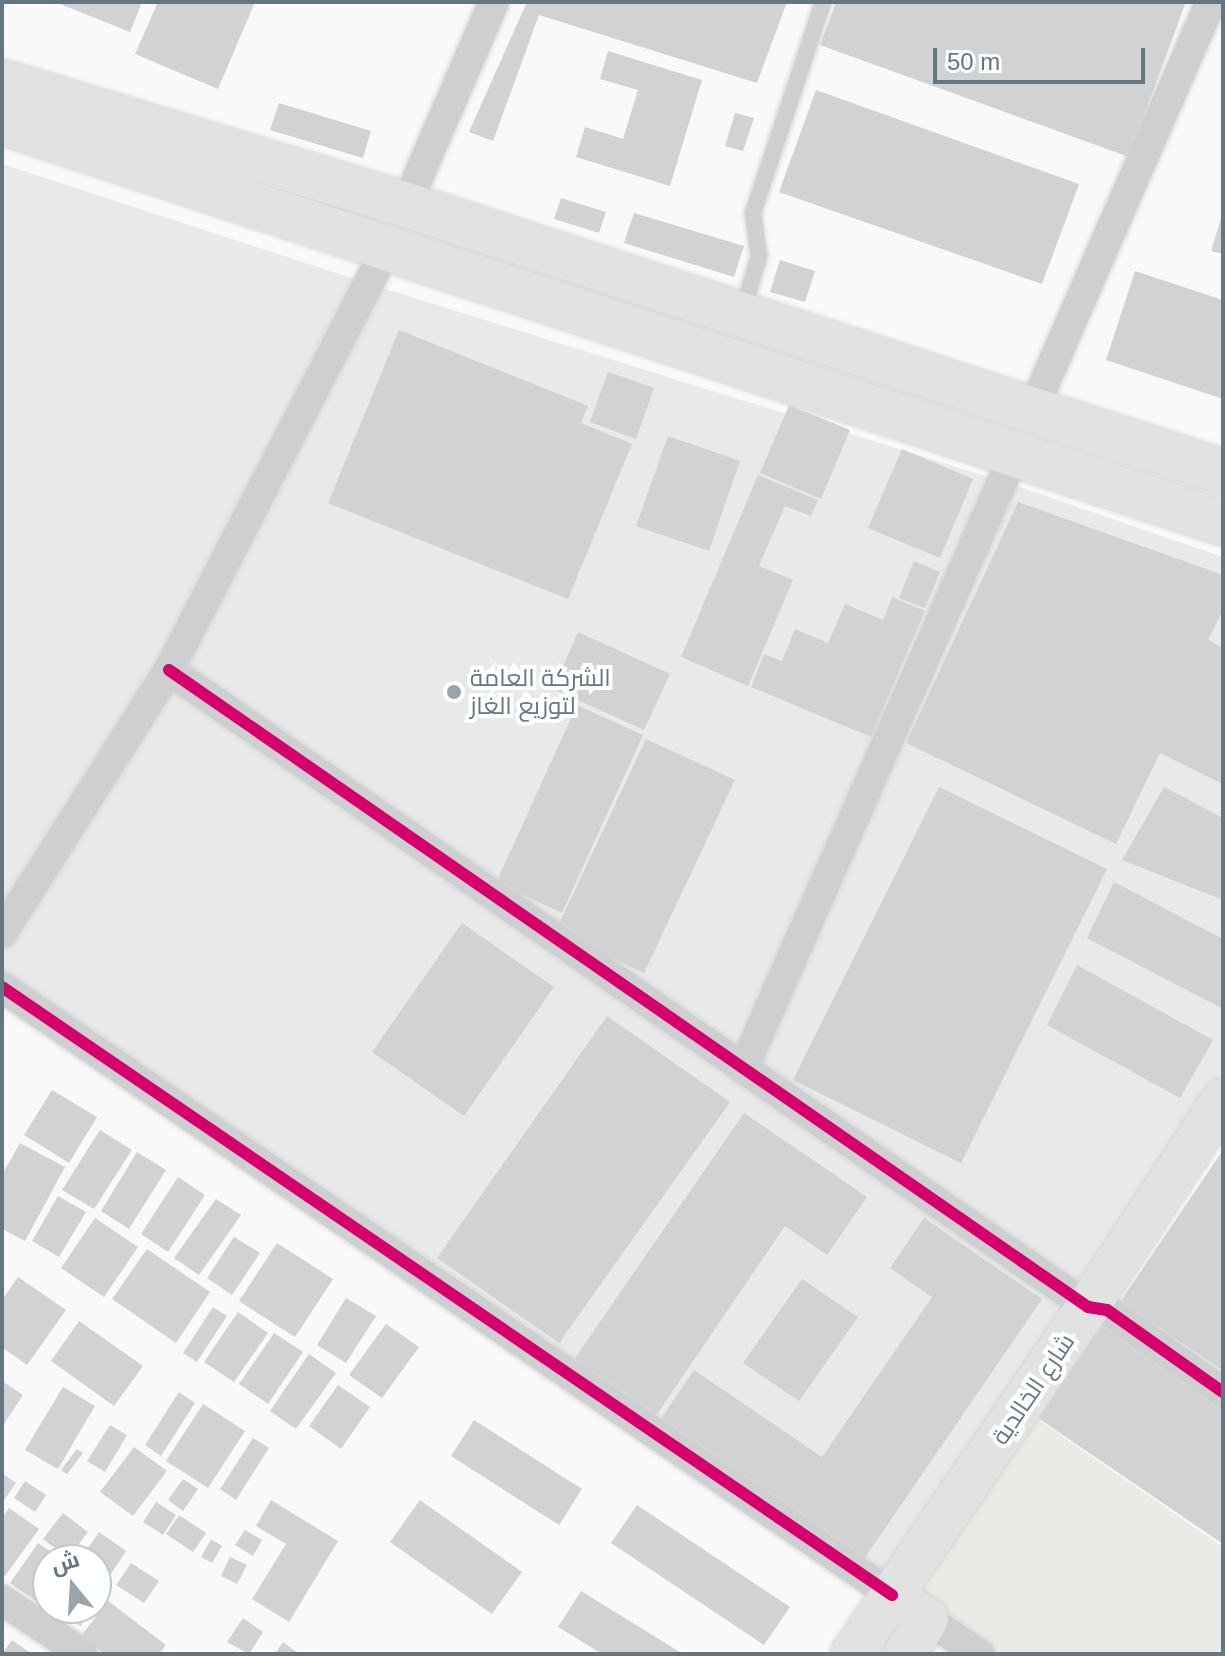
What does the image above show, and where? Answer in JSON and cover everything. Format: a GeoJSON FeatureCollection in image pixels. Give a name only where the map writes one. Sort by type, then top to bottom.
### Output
{"type":"FeatureCollection","features":[{"type":"Feature","properties":{"kind":"main road"},"geometry":{"type":"LineString","coordinates":[[2,82],[406,205],[1223,472]]}},
{"type":"Feature","properties":{"kind":"main road"},"geometry":{"type":"LineString","coordinates":[[2,122],[1223,523]]}},
{"type":"Feature","properties":{"kind":"main road","name":"شارع الخالدية"},"geometry":{"type":"LineString","coordinates":[[852,1654],[1088,1307],[1223,1100]]}},
{"type":"Feature","properties":{"kind":"main road"},"geometry":{"type":"LineString","coordinates":[[892,1595],[927,1619],[905,1654]]}},
{"type":"Feature","properties":{"kind":"street"},"geometry":{"type":"LineString","coordinates":[[406,205],[494,2]]}},
{"type":"Feature","properties":{"kind":"street"},"geometry":{"type":"LineString","coordinates":[[1033,409],[1211,2]]}},
{"type":"Feature","properties":{"kind":"street"},"geometry":{"type":"LineString","coordinates":[[2,933],[169,670],[387,248]]}},
{"type":"Feature","properties":{"kind":"street"},"geometry":{"type":"LineString","coordinates":[[743,1069],[1014,455]]}},
{"type":"Feature","properties":{"kind":"street"},"geometry":{"type":"LineString","coordinates":[[169,670],[1088,1307],[1107,1310],[1223,1392]]}},
{"type":"Feature","properties":{"kind":"street"},"geometry":{"type":"LineString","coordinates":[[2,987],[892,1595]]}},
{"type":"Feature","properties":{"kind":"street"},"geometry":{"type":"LineString","coordinates":[[2,1600],[83,1654]]}},
{"type":"Feature","properties":{"kind":"street"},"geometry":{"type":"LineString","coordinates":[[927,1619],[979,1654]]}},
{"type":"Feature","properties":{"kind":"lane"},"geometry":{"type":"LineString","coordinates":[[742,315],[759,256],[753,213],[823,2]]}},
{"type":"Feature","properties":{"kind":"shaded area"},"geometry":{"type":"Polygon","coordinates":[[[2,164],[373,285],[1014,485],[1223,557],[1223,1100],[892,1595],[2,987],[2,164]]]}},
{"type":"Feature","properties":{"kind":"shaded area"},"geometry":{"type":"Polygon","coordinates":[[[1020,1407],[1223,1547],[1223,1654],[979,1654],[892,1595],[1020,1407]]]}},
{"type":"Feature","properties":{"kind":"building"},"geometry":{"type":"Polygon","coordinates":[[[55,2],[142,2],[130,32],[55,2]]]}},
{"type":"Feature","properties":{"kind":"building"},"geometry":{"type":"Polygon","coordinates":[[[158,2],[255,2],[218,89],[135,54],[158,2]]]}},
{"type":"Feature","properties":{"kind":"building"},"geometry":{"type":"Polygon","coordinates":[[[527,2],[787,2],[757,83],[539,15],[493,141],[469,132],[527,2]]]}},
{"type":"Feature","properties":{"kind":"building"},"geometry":{"type":"Polygon","coordinates":[[[836,2],[1186,2],[1129,157],[820,45],[836,2]]]}},
{"type":"Feature","properties":{"kind":"building"},"geometry":{"type":"Polygon","coordinates":[[[608,51],[702,80],[670,186],[576,157],[585,127],[623,139],[638,90],[600,79],[608,51]]]}},
{"type":"Feature","properties":{"kind":"building"},"geometry":{"type":"Polygon","coordinates":[[[816,90],[1079,184],[1042,284],[779,192],[816,90]]]}},
{"type":"Feature","properties":{"kind":"building"},"geometry":{"type":"Polygon","coordinates":[[[279,103],[371,131],[363,158],[270,130],[279,103]]]}},
{"type":"Feature","properties":{"kind":"building"},"geometry":{"type":"Polygon","coordinates":[[[735,113],[754,118],[743,151],[725,146],[735,113]]]}},
{"type":"Feature","properties":{"kind":"building"},"geometry":{"type":"Polygon","coordinates":[[[561,198],[606,212],[599,233],[554,219],[561,198]]]}},
{"type":"Feature","properties":{"kind":"building"},"geometry":{"type":"Polygon","coordinates":[[[1223,212],[1223,254],[1211,251],[1223,212]]]}},
{"type":"Feature","properties":{"kind":"building"},"geometry":{"type":"Polygon","coordinates":[[[634,213],[744,246],[734,277],[624,243],[634,213]]]}},
{"type":"Feature","properties":{"kind":"building"},"geometry":{"type":"Polygon","coordinates":[[[780,260],[815,271],[805,302],[770,292],[780,260]]]}},
{"type":"Feature","properties":{"kind":"building"},"geometry":{"type":"Polygon","coordinates":[[[1135,271],[1223,300],[1223,399],[1106,360],[1135,271]]]}},
{"type":"Feature","properties":{"kind":"building"},"geometry":{"type":"Polygon","coordinates":[[[399,330],[588,406],[581,423],[632,444],[568,599],[328,503],[399,330]]]}},
{"type":"Feature","properties":{"kind":"building"},"geometry":{"type":"Polygon","coordinates":[[[608,372],[654,388],[636,439],[590,422],[608,372]]]}},
{"type":"Feature","properties":{"kind":"building"},"geometry":{"type":"Polygon","coordinates":[[[789,405],[850,430],[821,499],[760,473],[789,405]]]}},
{"type":"Feature","properties":{"kind":"building"},"geometry":{"type":"Polygon","coordinates":[[[668,436],[740,461],[709,551],[636,526],[668,436]]]}},
{"type":"Feature","properties":{"kind":"building"},"geometry":{"type":"Polygon","coordinates":[[[902,449],[973,479],[940,558],[868,528],[902,449]]]}},
{"type":"Feature","properties":{"kind":"building"},"geometry":{"type":"Polygon","coordinates":[[[758,475],[818,500],[811,516],[785,506],[759,566],[793,580],[748,686],[681,657],[758,475]]]}},
{"type":"Feature","properties":{"kind":"building"},"geometry":{"type":"Polygon","coordinates":[[[1018,502],[1223,575],[1223,610],[1208,640],[1223,648],[1223,784],[1160,753],[1116,844],[906,743],[1018,502]]]}},
{"type":"Feature","properties":{"kind":"building"},"geometry":{"type":"Polygon","coordinates":[[[914,561],[940,572],[925,608],[899,598],[914,561]]]}},
{"type":"Feature","properties":{"kind":"building"},"geometry":{"type":"Polygon","coordinates":[[[892,597],[925,611],[871,737],[751,687],[764,654],[782,661],[795,629],[828,643],[845,604],[883,620],[892,597]]]}},
{"type":"Feature","properties":{"kind":"building"},"geometry":{"type":"Polygon","coordinates":[[[578,632],[670,674],[644,730],[553,689],[578,632]]]}},
{"type":"Feature","properties":{"kind":"building"},"geometry":{"type":"Polygon","coordinates":[[[577,705],[643,735],[562,913],[496,883],[577,705]]]}},
{"type":"Feature","properties":{"kind":"building"},"geometry":{"type":"Polygon","coordinates":[[[646,739],[735,780],[644,973],[555,932],[646,739]]]}},
{"type":"Feature","properties":{"kind":"building"},"geometry":{"type":"Polygon","coordinates":[[[939,787],[1107,869],[961,1163],[793,1080],[939,787]]]}},
{"type":"Feature","properties":{"kind":"building"},"geometry":{"type":"Polygon","coordinates":[[[1164,787],[1223,818],[1223,900],[1122,860],[1164,787]]]}},
{"type":"Feature","properties":{"kind":"building"},"geometry":{"type":"Polygon","coordinates":[[[1114,882],[1223,939],[1223,1009],[1087,938],[1114,882]]]}},
{"type":"Feature","properties":{"kind":"building"},"geometry":{"type":"Polygon","coordinates":[[[462,923],[554,987],[464,1116],[372,1052],[462,923]]]}},
{"type":"Feature","properties":{"kind":"building"},"geometry":{"type":"Polygon","coordinates":[[[1077,965],[1213,1040],[1180,1098],[1047,1025],[1077,965]]]}},
{"type":"Feature","properties":{"kind":"building"},"geometry":{"type":"Polygon","coordinates":[[[607,1016],[730,1102],[559,1343],[437,1258],[607,1016]]]}},
{"type":"Feature","properties":{"kind":"building"},"geometry":{"type":"Polygon","coordinates":[[[52,1090],[97,1117],[69,1163],[24,1135],[52,1090]]]}},
{"type":"Feature","properties":{"kind":"building"},"geometry":{"type":"Polygon","coordinates":[[[744,1113],[867,1197],[827,1255],[785,1226],[655,1417],[573,1361],[744,1113]]]}},
{"type":"Feature","properties":{"kind":"building"},"geometry":{"type":"Polygon","coordinates":[[[100,1130],[132,1150],[94,1209],[62,1190],[100,1130]]]}},
{"type":"Feature","properties":{"kind":"building"},"geometry":{"type":"Polygon","coordinates":[[[20,1143],[65,1167],[25,1241],[2,1229],[2,1175],[20,1143]]]}},
{"type":"Feature","properties":{"kind":"building"},"geometry":{"type":"Polygon","coordinates":[[[1223,1150],[1223,1371],[1120,1302],[1223,1150]]]}},
{"type":"Feature","properties":{"kind":"building"},"geometry":{"type":"Polygon","coordinates":[[[137,1152],[166,1170],[129,1229],[101,1211],[137,1152]]]}},
{"type":"Feature","properties":{"kind":"building"},"geometry":{"type":"Polygon","coordinates":[[[178,1177],[205,1195],[168,1252],[141,1234],[178,1177]]]}},
{"type":"Feature","properties":{"kind":"building"},"geometry":{"type":"Polygon","coordinates":[[[58,1196],[86,1212],[59,1257],[32,1241],[58,1196]]]}},
{"type":"Feature","properties":{"kind":"building"},"geometry":{"type":"Polygon","coordinates":[[[216,1199],[241,1215],[199,1275],[174,1258],[216,1199]]]}},
{"type":"Feature","properties":{"kind":"building"},"geometry":{"type":"Polygon","coordinates":[[[95,1218],[138,1247],[104,1297],[61,1268],[95,1218]]]}},
{"type":"Feature","properties":{"kind":"building"},"geometry":{"type":"Polygon","coordinates":[[[924,1218],[1042,1299],[864,1559],[660,1420],[694,1370],[822,1457],[932,1297],[890,1268],[924,1218]]]}},
{"type":"Feature","properties":{"kind":"building"},"geometry":{"type":"Polygon","coordinates":[[[234,1237],[260,1253],[232,1295],[207,1278],[234,1237]]]}},
{"type":"Feature","properties":{"kind":"building"},"geometry":{"type":"Polygon","coordinates":[[[277,1243],[333,1279],[295,1337],[239,1301],[277,1243]]]}},
{"type":"Feature","properties":{"kind":"building"},"geometry":{"type":"Polygon","coordinates":[[[147,1249],[210,1292],[176,1343],[112,1299],[147,1249]]]}},
{"type":"Feature","properties":{"kind":"building"},"geometry":{"type":"Polygon","coordinates":[[[18,1277],[66,1310],[27,1365],[2,1347],[2,1300],[18,1277]]]}},
{"type":"Feature","properties":{"kind":"building"},"geometry":{"type":"Polygon","coordinates":[[[802,1279],[858,1317],[799,1401],[743,1363],[802,1279]]]}},
{"type":"Feature","properties":{"kind":"building"},"geometry":{"type":"Polygon","coordinates":[[[346,1298],[376,1316],[346,1363],[317,1345],[346,1298]]]}},
{"type":"Feature","properties":{"kind":"building"},"geometry":{"type":"Polygon","coordinates":[[[213,1307],[227,1316],[197,1362],[183,1353],[213,1307]]]}},
{"type":"Feature","properties":{"kind":"building"},"geometry":{"type":"Polygon","coordinates":[[[238,1312],[268,1333],[234,1382],[204,1362],[238,1312]]]}},
{"type":"Feature","properties":{"kind":"building"},"geometry":{"type":"Polygon","coordinates":[[[1097,1313],[1223,1398],[1223,1544],[1029,1412],[1097,1313]]]}},
{"type":"Feature","properties":{"kind":"building"},"geometry":{"type":"Polygon","coordinates":[[[79,1321],[143,1366],[114,1406],[51,1361],[79,1321]]]}},
{"type":"Feature","properties":{"kind":"building"},"geometry":{"type":"Polygon","coordinates":[[[386,1324],[419,1347],[382,1398],[349,1375],[386,1324]]]}},
{"type":"Feature","properties":{"kind":"building"},"geometry":{"type":"Polygon","coordinates":[[[274,1333],[303,1352],[268,1404],[239,1384],[274,1333]]]}},
{"type":"Feature","properties":{"kind":"building"},"geometry":{"type":"Polygon","coordinates":[[[309,1354],[336,1373],[296,1429],[270,1411],[309,1354]]]}},
{"type":"Feature","properties":{"kind":"building"},"geometry":{"type":"Polygon","coordinates":[[[2,1381],[23,1395],[2,1427],[2,1381]]]}},
{"type":"Feature","properties":{"kind":"building"},"geometry":{"type":"Polygon","coordinates":[[[338,1385],[370,1407],[341,1449],[309,1426],[338,1385]]]}},
{"type":"Feature","properties":{"kind":"building"},"geometry":{"type":"Polygon","coordinates":[[[63,1387],[95,1406],[58,1469],[25,1450],[63,1387]]]}},
{"type":"Feature","properties":{"kind":"building"},"geometry":{"type":"Polygon","coordinates":[[[179,1392],[195,1403],[161,1456],[145,1445],[179,1392]]]}},
{"type":"Feature","properties":{"kind":"building"},"geometry":{"type":"Polygon","coordinates":[[[203,1404],[245,1431],[208,1488],[166,1461],[203,1404]]]}},
{"type":"Feature","properties":{"kind":"building"},"geometry":{"type":"Polygon","coordinates":[[[474,1420],[582,1489],[559,1525],[451,1456],[474,1420]]]}},
{"type":"Feature","properties":{"kind":"building"},"geometry":{"type":"Polygon","coordinates":[[[110,1425],[127,1435],[105,1472],[87,1461],[110,1425]]]}},
{"type":"Feature","properties":{"kind":"building"},"geometry":{"type":"Polygon","coordinates":[[[253,1438],[269,1448],[236,1500],[220,1489],[253,1438]]]}},
{"type":"Feature","properties":{"kind":"building"},"geometry":{"type":"Polygon","coordinates":[[[134,1447],[167,1471],[133,1516],[100,1492],[134,1447]]]}},
{"type":"Feature","properties":{"kind":"building"},"geometry":{"type":"Polygon","coordinates":[[[77,1449],[83,1453],[67,1474],[61,1470],[77,1449]]]}},
{"type":"Feature","properties":{"kind":"building"},"geometry":{"type":"Polygon","coordinates":[[[2,1473],[16,1483],[2,1503],[2,1473]]]}},
{"type":"Feature","properties":{"kind":"building"},"geometry":{"type":"Polygon","coordinates":[[[183,1479],[198,1489],[183,1511],[168,1500],[183,1479]]]}},
{"type":"Feature","properties":{"kind":"building"},"geometry":{"type":"Polygon","coordinates":[[[25,1481],[46,1495],[35,1512],[14,1498],[25,1481]]]}},
{"type":"Feature","properties":{"kind":"building"},"geometry":{"type":"Polygon","coordinates":[[[271,1500],[338,1541],[289,1622],[252,1599],[286,1544],[256,1526],[271,1500]]]}},
{"type":"Feature","properties":{"kind":"building"},"geometry":{"type":"Polygon","coordinates":[[[420,1500],[522,1572],[492,1614],[390,1542],[420,1500]]]}},
{"type":"Feature","properties":{"kind":"building"},"geometry":{"type":"Polygon","coordinates":[[[156,1502],[176,1515],[163,1535],[143,1522],[156,1502]]]}},
{"type":"Feature","properties":{"kind":"building"},"geometry":{"type":"Polygon","coordinates":[[[637,1505],[790,1607],[764,1645],[611,1543],[637,1505]]]}},
{"type":"Feature","properties":{"kind":"building"},"geometry":{"type":"Polygon","coordinates":[[[9,1508],[39,1529],[5,1576],[2,1573],[2,1518],[9,1508]]]}},
{"type":"Feature","properties":{"kind":"building"},"geometry":{"type":"Polygon","coordinates":[[[63,1513],[88,1532],[79,1544],[50,1544],[43,1539],[63,1513]]]}},
{"type":"Feature","properties":{"kind":"building"},"geometry":{"type":"Polygon","coordinates":[[[179,1515],[206,1533],[193,1552],[166,1534],[179,1515]]]}},
{"type":"Feature","properties":{"kind":"building"},"geometry":{"type":"Polygon","coordinates":[[[245,1530],[262,1540],[253,1556],[235,1545],[245,1530]]]}},
{"type":"Feature","properties":{"kind":"building"},"geometry":{"type":"Polygon","coordinates":[[[99,1532],[126,1551],[112,1572],[112,1544],[91,1544],[99,1532]]]}},
{"type":"Feature","properties":{"kind":"building"},"geometry":{"type":"Polygon","coordinates":[[[211,1539],[222,1546],[212,1563],[201,1557],[211,1539]]]}},
{"type":"Feature","properties":{"kind":"building"},"geometry":{"type":"Polygon","coordinates":[[[32,1552],[32,1598],[10,1583],[32,1552]]]}},
{"type":"Feature","properties":{"kind":"building"},"geometry":{"type":"Polygon","coordinates":[[[230,1557],[247,1565],[237,1584],[221,1576],[230,1557]]]}},
{"type":"Feature","properties":{"kind":"building"},"geometry":{"type":"Polygon","coordinates":[[[131,1563],[159,1581],[144,1603],[116,1585],[131,1563]]]}},
{"type":"Feature","properties":{"kind":"building"},"geometry":{"type":"Polygon","coordinates":[[[581,1591],[683,1654],[602,1654],[558,1627],[581,1591]]]}},
{"type":"Feature","properties":{"kind":"building"},"geometry":{"type":"Polygon","coordinates":[[[112,1604],[166,1645],[159,1654],[104,1654],[81,1636],[90,1624],[112,1624],[112,1604]]]}},
{"type":"Feature","properties":{"kind":"building"},"geometry":{"type":"Polygon","coordinates":[[[243,1618],[263,1632],[249,1654],[227,1642],[243,1618]]]}},
{"type":"Feature","properties":{"kind":"building"},"geometry":{"type":"Polygon","coordinates":[[[12,1640],[32,1654],[2,1654],[12,1640]]]}},
{"type":"Feature","properties":{"kind":"building"},"geometry":{"type":"Polygon","coordinates":[[[283,1642],[299,1654],[275,1654],[283,1642]]]}},
{"type":"Feature","properties":{"kind":"cycle path"},"geometry":{"type":"LineString","coordinates":[[169,670],[1088,1307],[1107,1310],[1223,1392]]}},
{"type":"Feature","properties":{"kind":"cycle path"},"geometry":{"type":"LineString","coordinates":[[2,987],[892,1595]]}},
{"type":"Feature","properties":{"kind":"place","name":"الشركة العامة لتوزيع الغاز"},"geometry":{"type":"Point","coordinates":[454,692]}}]}
